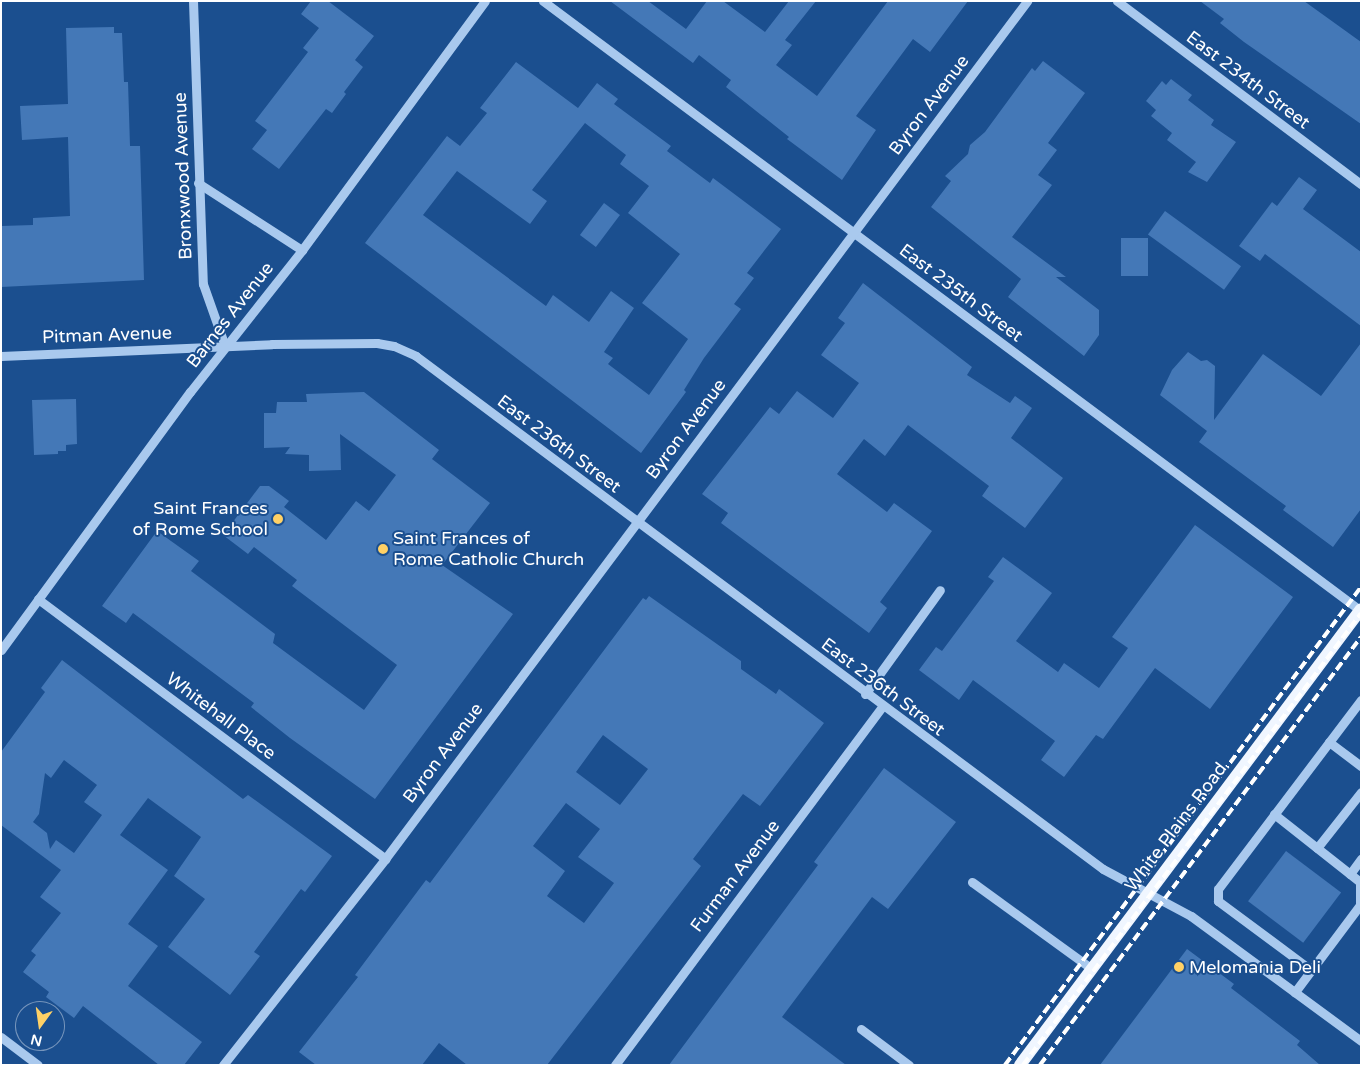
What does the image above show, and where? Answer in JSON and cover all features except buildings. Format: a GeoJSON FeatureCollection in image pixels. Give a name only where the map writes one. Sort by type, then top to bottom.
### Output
{"type":"FeatureCollection","features":[{"type":"Feature","properties":{"kind":"main road","name":"White Plains Road"},"geometry":{"type":"LineString","coordinates":[[1020,1065],[1360,610]]}},
{"type":"Feature","properties":{"kind":"street","name":"Bronxwood Avenue"},"geometry":{"type":"LineString","coordinates":[[193,1],[203,284],[225,346]]}},
{"type":"Feature","properties":{"kind":"street","name":"Barnes Avenue"},"geometry":{"type":"LineString","coordinates":[[1,650],[225,346],[302,250],[485,1]]}},
{"type":"Feature","properties":{"kind":"street","name":"East 235th Street"},"geometry":{"type":"LineString","coordinates":[[543,1],[1360,610]]}},
{"type":"Feature","properties":{"kind":"street","name":"Byron Avenue"},"geometry":{"type":"LineString","coordinates":[[223,1065],[385,859],[1027,1]]}},
{"type":"Feature","properties":{"kind":"street","name":"East 234th Street"},"geometry":{"type":"LineString","coordinates":[[1117,1],[1361,184]]}},
{"type":"Feature","properties":{"kind":"street"},"geometry":{"type":"LineString","coordinates":[[198,183],[302,250]]}},
{"type":"Feature","properties":{"kind":"street","name":"Pitman Avenue"},"geometry":{"type":"LineString","coordinates":[[1,356],[225,346],[377,343],[394,346]]}},
{"type":"Feature","properties":{"kind":"street","name":"East 236th Street"},"geometry":{"type":"LineString","coordinates":[[394,346],[416,356],[882,707],[1103,869],[1191,916],[1361,1041]]}},
{"type":"Feature","properties":{"kind":"street"},"geometry":{"type":"LineString","coordinates":[[865,694],[940,590]]}},
{"type":"Feature","properties":{"kind":"street","name":"Whitehall Place"},"geometry":{"type":"LineString","coordinates":[[38,600],[385,859]]}},
{"type":"Feature","properties":{"kind":"street"},"geometry":{"type":"LineString","coordinates":[[1311,970],[1218,901],[1218,889],[1361,700]]}},
{"type":"Feature","properties":{"kind":"street","name":"Furman Avenue"},"geometry":{"type":"LineString","coordinates":[[615,1065],[882,707]]}},
{"type":"Feature","properties":{"kind":"street"},"geometry":{"type":"LineString","coordinates":[[1328,742],[1361,766]]}},
{"type":"Feature","properties":{"kind":"street"},"geometry":{"type":"LineString","coordinates":[[1317,848],[1361,792]]}},
{"type":"Feature","properties":{"kind":"street"},"geometry":{"type":"LineString","coordinates":[[1274,814],[1360,882],[1360,906],[1295,992]]}},
{"type":"Feature","properties":{"kind":"street"},"geometry":{"type":"LineString","coordinates":[[1350,874],[1361,859]]}},
{"type":"Feature","properties":{"kind":"street"},"geometry":{"type":"LineString","coordinates":[[972,882],[1092,969]]}},
{"type":"Feature","properties":{"kind":"street"},"geometry":{"type":"LineString","coordinates":[[861,1029],[909,1065]]}},
{"type":"Feature","properties":{"kind":"street"},"geometry":{"type":"LineString","coordinates":[[1,1036],[38,1065]]}},
{"type":"Feature","properties":{"kind":"railway"},"geometry":{"type":"LineString","coordinates":[[1005,1065],[1361,587]]}},
{"type":"Feature","properties":{"kind":"railway"},"geometry":{"type":"LineString","coordinates":[[1023,1065],[1361,613]]}},
{"type":"Feature","properties":{"kind":"railway"},"geometry":{"type":"LineString","coordinates":[[1040,1065],[1361,637]]}},
{"type":"Feature","properties":{"kind":"place","name":"Saint Frances of Rome School"},"geometry":{"type":"Point","coordinates":[278,519]}},
{"type":"Feature","properties":{"kind":"place","name":"Saint Frances of Rome Catholic Church"},"geometry":{"type":"Point","coordinates":[383,549]}},
{"type":"Feature","properties":{"kind":"place","name":"Melomania Deli"},"geometry":{"type":"Point","coordinates":[1179,967]}}]}
